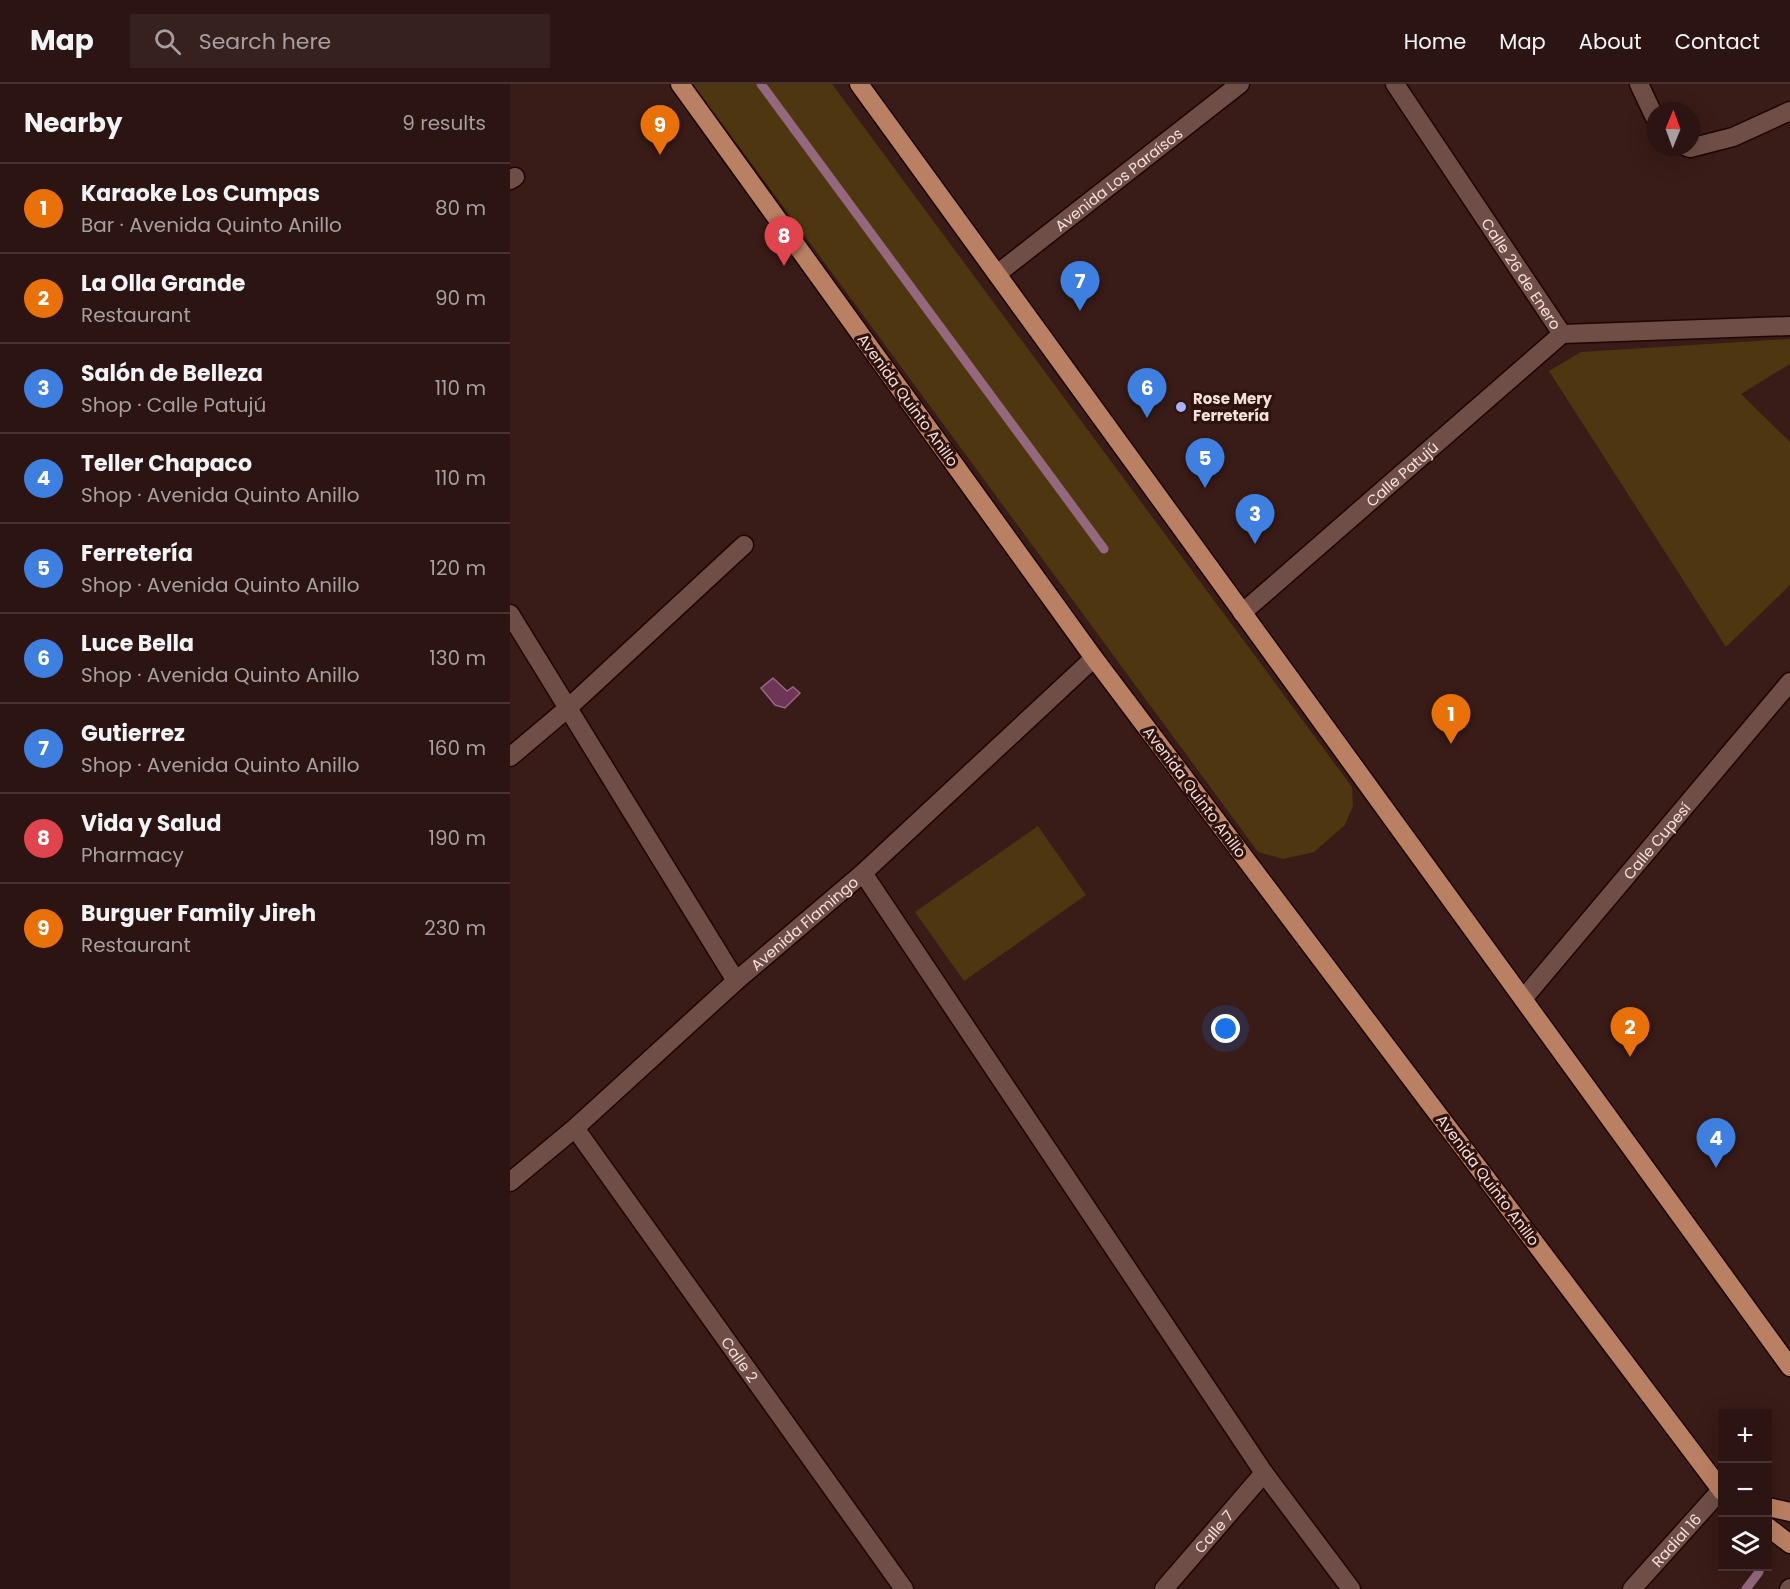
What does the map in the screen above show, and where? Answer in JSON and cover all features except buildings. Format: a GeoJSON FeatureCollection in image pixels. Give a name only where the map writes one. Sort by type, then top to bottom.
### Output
{"type":"FeatureCollection","features":[{"type":"Feature","properties":{"kind":"main road","name":"Avenida Quinto Anillo"},"geometry":{"type":"LineString","coordinates":[[680,84],[1094,658],[1718,1487]]}},
{"type":"Feature","properties":{"kind":"main road"},"geometry":{"type":"LineString","coordinates":[[859,84],[1790,1367]]}},
{"type":"Feature","properties":{"kind":"main road"},"geometry":{"type":"LineString","coordinates":[[1772,1508],[1790,1512]]}},
{"type":"Feature","properties":{"kind":"main road"},"geometry":{"type":"LineString","coordinates":[[1772,1531],[1790,1544]]}},
{"type":"Feature","properties":{"kind":"street","name":"Avenida Los Paraísos"},"geometry":{"type":"LineString","coordinates":[[997,274],[1240,84]]}},
{"type":"Feature","properties":{"kind":"street","name":"Calle 26 de Enero"},"geometry":{"type":"LineString","coordinates":[[1395,84],[1562,334],[1790,326]]}},
{"type":"Feature","properties":{"kind":"street"},"geometry":{"type":"LineString","coordinates":[[1640,84],[1648,102]]}},
{"type":"Feature","properties":{"kind":"street"},"geometry":{"type":"LineString","coordinates":[[1700,145],[1733,137],[1790,111]]}},
{"type":"Feature","properties":{"kind":"street","name":"Calle Patujú"},"geometry":{"type":"LineString","coordinates":[[1242,613],[1562,334]]}},
{"type":"Feature","properties":{"kind":"street"},"geometry":{"type":"LineString","coordinates":[[510,757],[568,708],[744,545]]}},
{"type":"Feature","properties":{"kind":"street"},"geometry":{"type":"LineString","coordinates":[[510,614],[736,981]]}},
{"type":"Feature","properties":{"kind":"street","name":"Avenida Flamingo"},"geometry":{"type":"LineString","coordinates":[[510,1182],[575,1128],[736,981],[863,873],[1094,658]]}},
{"type":"Feature","properties":{"kind":"street","name":"Calle Cupesí"},"geometry":{"type":"LineString","coordinates":[[1523,999],[1790,682]]}},
{"type":"Feature","properties":{"kind":"street"},"geometry":{"type":"LineString","coordinates":[[863,873],[1264,1473],[1351,1589]]}},
{"type":"Feature","properties":{"kind":"street","name":"Calle 2"},"geometry":{"type":"LineString","coordinates":[[575,1128],[904,1589]]}},
{"type":"Feature","properties":{"kind":"street","name":"Calle 7"},"geometry":{"type":"LineString","coordinates":[[1164,1589],[1264,1473]]}},
{"type":"Feature","properties":{"kind":"street","name":"Radial 16"},"geometry":{"type":"LineString","coordinates":[[1632,1589],[1718,1494]]}},
{"type":"Feature","properties":{"kind":"shaded area"},"geometry":{"type":"Polygon","coordinates":[[[693,84],[832,84],[1352,787],[1353,806],[1345,825],[1314,852],[1283,859],[1258,852],[693,84]]]}},
{"type":"Feature","properties":{"kind":"shaded area"},"geometry":{"type":"Polygon","coordinates":[[[1790,339],[1790,364],[1741,394],[1790,442],[1790,585],[1726,647],[1549,371],[1581,352],[1790,339]]]}},
{"type":"Feature","properties":{"kind":"shaded area"},"geometry":{"type":"Polygon","coordinates":[[[773,678],[787,691],[793,687],[800,693],[785,708],[775,705],[761,688],[773,678]]]}},
{"type":"Feature","properties":{"kind":"shaded area"},"geometry":{"type":"Polygon","coordinates":[[[1038,826],[1086,895],[964,981],[915,912],[1038,826]]]}},
{"type":"Feature","properties":{"kind":"waterway"},"geometry":{"type":"LineString","coordinates":[[761,84],[1104,549]]}},
{"type":"Feature","properties":{"kind":"waterway"},"geometry":{"type":"LineString","coordinates":[[1746,1589],[1759,1572]]}},
{"type":"Feature","properties":{"kind":"place","name":"Burguer Family Jireh"},"geometry":{"type":"Point","coordinates":[660,155]}},
{"type":"Feature","properties":{"kind":"place","name":"Vida y Salud"},"geometry":{"type":"Point","coordinates":[784,266]}},
{"type":"Feature","properties":{"kind":"place","name":"Gutierrez"},"geometry":{"type":"Point","coordinates":[1080,311]}},
{"type":"Feature","properties":{"kind":"place","name":"Rose Mery Ferretería"},"geometry":{"type":"Point","coordinates":[1181,407]}},
{"type":"Feature","properties":{"kind":"place","name":"Luce Bella"},"geometry":{"type":"Point","coordinates":[1147,418]}},
{"type":"Feature","properties":{"kind":"place","name":"Ferretería"},"geometry":{"type":"Point","coordinates":[1205,488]}},
{"type":"Feature","properties":{"kind":"place","name":"Salón de Belleza"},"geometry":{"type":"Point","coordinates":[1255,544]}},
{"type":"Feature","properties":{"kind":"place","name":"Karaoke Los Cumpas"},"geometry":{"type":"Point","coordinates":[1451,744]}},
{"type":"Feature","properties":{"kind":"place","name":"La Olla Grande"},"geometry":{"type":"Point","coordinates":[1630,1057]}},
{"type":"Feature","properties":{"kind":"place","name":"Teller Chapaco"},"geometry":{"type":"Point","coordinates":[1716,1168]}}]}
